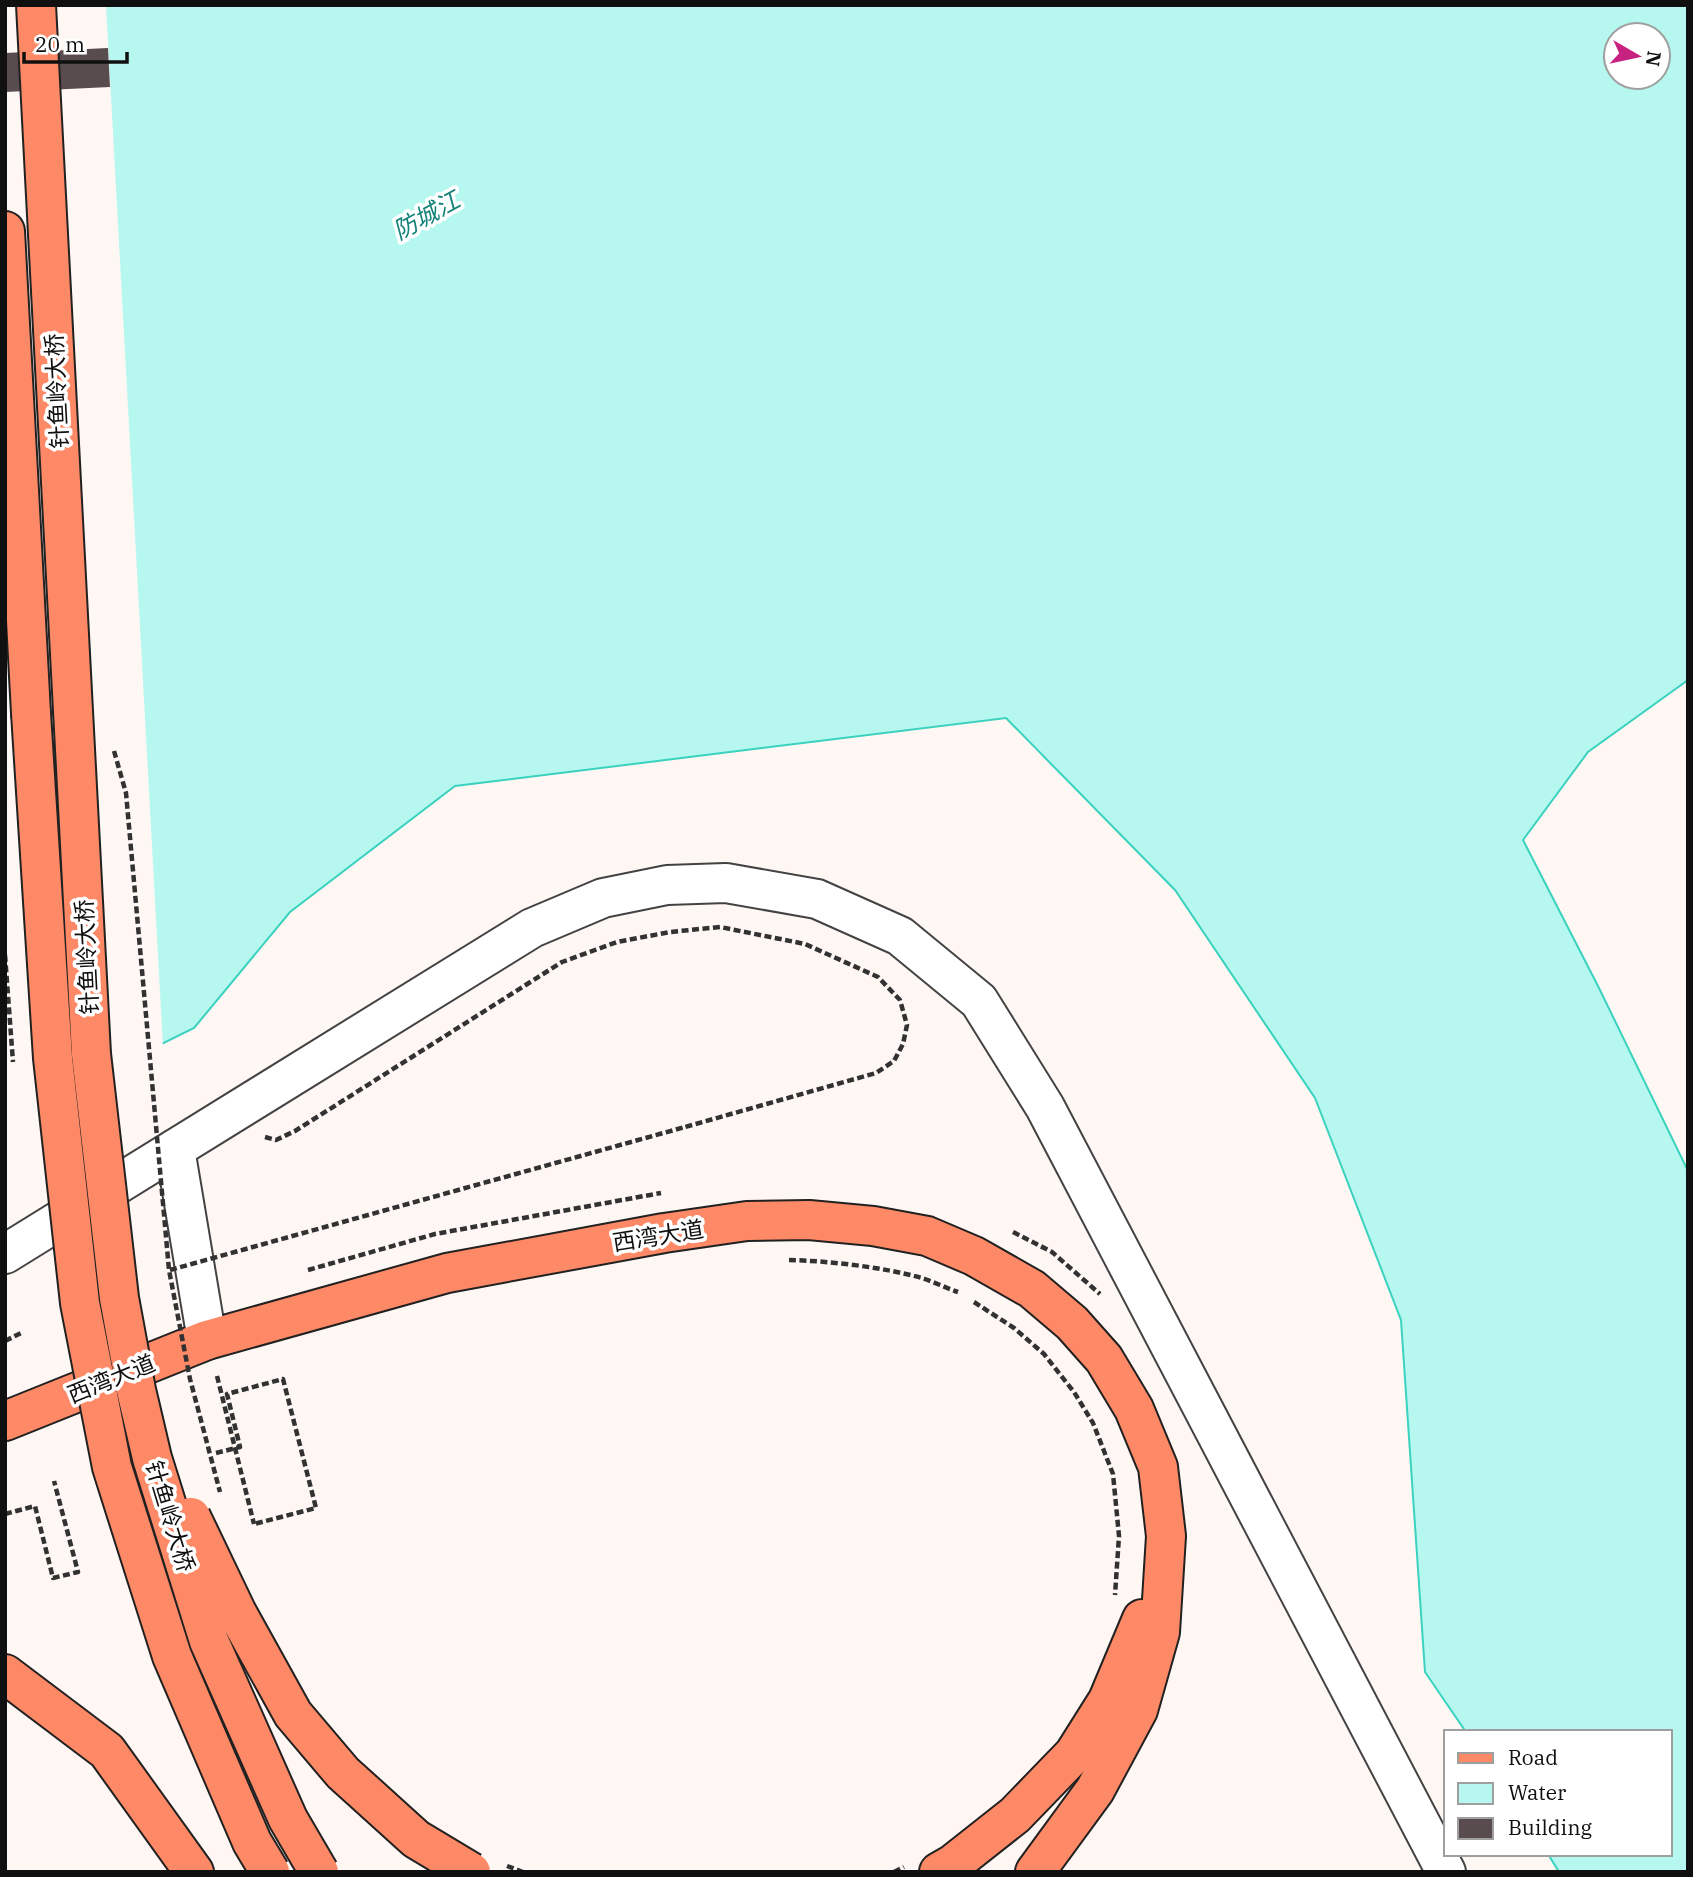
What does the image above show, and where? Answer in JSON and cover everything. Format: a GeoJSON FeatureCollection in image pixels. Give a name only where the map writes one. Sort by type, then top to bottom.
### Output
{"type":"FeatureCollection","features":[{"type":"Feature","properties":{"kind":"main road","name":"针鱼岭大桥"},"geometry":{"type":"LineString","coordinates":[[36,5],[91,1054],[119,1297],[152,1458],[209,1641],[288,1819],[319,1872]]}},
{"type":"Feature","properties":{"kind":"main road","name":"针鱼岭大桥"},"geometry":{"type":"LineString","coordinates":[[5,231],[53,1058],[80,1303],[112,1467],[173,1656],[252,1842],[270,1872]]}},
{"type":"Feature","properties":{"kind":"main road","name":"西湾大道"},"geometry":{"type":"LineString","coordinates":[[5,1421],[208,1340],[447,1273],[747,1221],[809,1220],[873,1226],[927,1236],[974,1256],[1032,1289],[1072,1323],[1104,1359],[1134,1409],[1158,1468],[1166,1536]]}},
{"type":"Feature","properties":{"kind":"main road"},"geometry":{"type":"LineString","coordinates":[[136,1390],[189,1513],[237,1614],[293,1714],[343,1773],[416,1839],[487,1868]]}},
{"type":"Feature","properties":{"kind":"main road"},"geometry":{"type":"LineString","coordinates":[[923,1869],[953,1864],[1015,1815],[1074,1754],[1108,1700],[1140,1624],[1166,1536]]}},
{"type":"Feature","properties":{"kind":"main road"},"geometry":{"type":"LineString","coordinates":[[1035,1872],[1095,1790],[1138,1710],[1160,1632],[1166,1536]]}},
{"type":"Feature","properties":{"kind":"main road"},"geometry":{"type":"LineString","coordinates":[[5,1674],[107,1751],[194,1872]]}},
{"type":"Feature","properties":{"kind":"street"},"geometry":{"type":"LineString","coordinates":[[5,1254],[532,928],[603,898],[667,885],[726,883],[817,899],[900,936],[979,1001],[1045,1107],[1446,1872]]}},
{"type":"Feature","properties":{"kind":"street"},"geometry":{"type":"LineString","coordinates":[[175,1149],[208,1340]]}},
{"type":"Feature","properties":{"kind":"path"},"geometry":{"type":"LineString","coordinates":[[113,746],[126,793],[169,1270],[190,1379],[220,1494]]}},
{"type":"Feature","properties":{"kind":"path"},"geometry":{"type":"LineString","coordinates":[[169,1270],[876,1073],[894,1061],[903,1044],[907,1025],[900,1000],[878,977],[805,943],[720,927],[670,932],[617,942],[562,962],[295,1131],[276,1140],[254,1135],[229,1115]]}},
{"type":"Feature","properties":{"kind":"path"},"geometry":{"type":"LineString","coordinates":[[305,1271],[435,1234],[668,1193]]}},
{"type":"Feature","properties":{"kind":"path"},"geometry":{"type":"LineString","coordinates":[[1004,1228],[1052,1252],[1108,1304]]}},
{"type":"Feature","properties":{"kind":"path"},"geometry":{"type":"LineString","coordinates":[[785,1260],[810,1260],[923,1278],[963,1294]]}},
{"type":"Feature","properties":{"kind":"path"},"geometry":{"type":"LineString","coordinates":[[973,1301],[1014,1328],[1044,1354],[1074,1392],[1093,1423],[1113,1474],[1119,1536],[1115,1601]]}},
{"type":"Feature","properties":{"kind":"path"},"geometry":{"type":"LineString","coordinates":[[5,1341],[20,1333]]}},
{"type":"Feature","properties":{"kind":"path"},"geometry":{"type":"LineString","coordinates":[[208,1340],[254,1524],[316,1508],[283,1379],[227,1394],[240,1447],[216,1453]]}},
{"type":"Feature","properties":{"kind":"path"},"geometry":{"type":"LineString","coordinates":[[178,1387],[191,1382]]}},
{"type":"Feature","properties":{"kind":"path"},"geometry":{"type":"LineString","coordinates":[[5,1514],[35,1506],[53,1578],[78,1572],[54,1481]]}},
{"type":"Feature","properties":{"kind":"path"},"geometry":{"type":"LineString","coordinates":[[487,1868],[523,1872]]}},
{"type":"Feature","properties":{"kind":"path"},"geometry":{"type":"LineString","coordinates":[[894,1872],[923,1869]]}},
{"type":"Feature","properties":{"kind":"water","name":"防城江"},"geometry":{"type":"Polygon","coordinates":[[[5,5],[1688,5],[1688,680],[1588,752],[1523,840],[1688,1171],[1688,1872],[1559,1872],[1549,1856],[1672,1856],[1672,1730],[1465,1730],[1425,1672],[1401,1320],[1315,1098],[1175,890],[1006,718],[455,786],[290,912],[194,1028],[87,1081],[5,5]]]}},
{"type":"Feature","properties":{"kind":"pier"},"geometry":{"type":"Polygon","coordinates":[[[5,5],[106,5],[163,1047],[5,1127],[5,5]]]}},
{"type":"Feature","properties":{"kind":"building"},"geometry":{"type":"Polygon","coordinates":[[[108,48],[110,87],[5,92],[5,53],[108,48]]]}}]}
